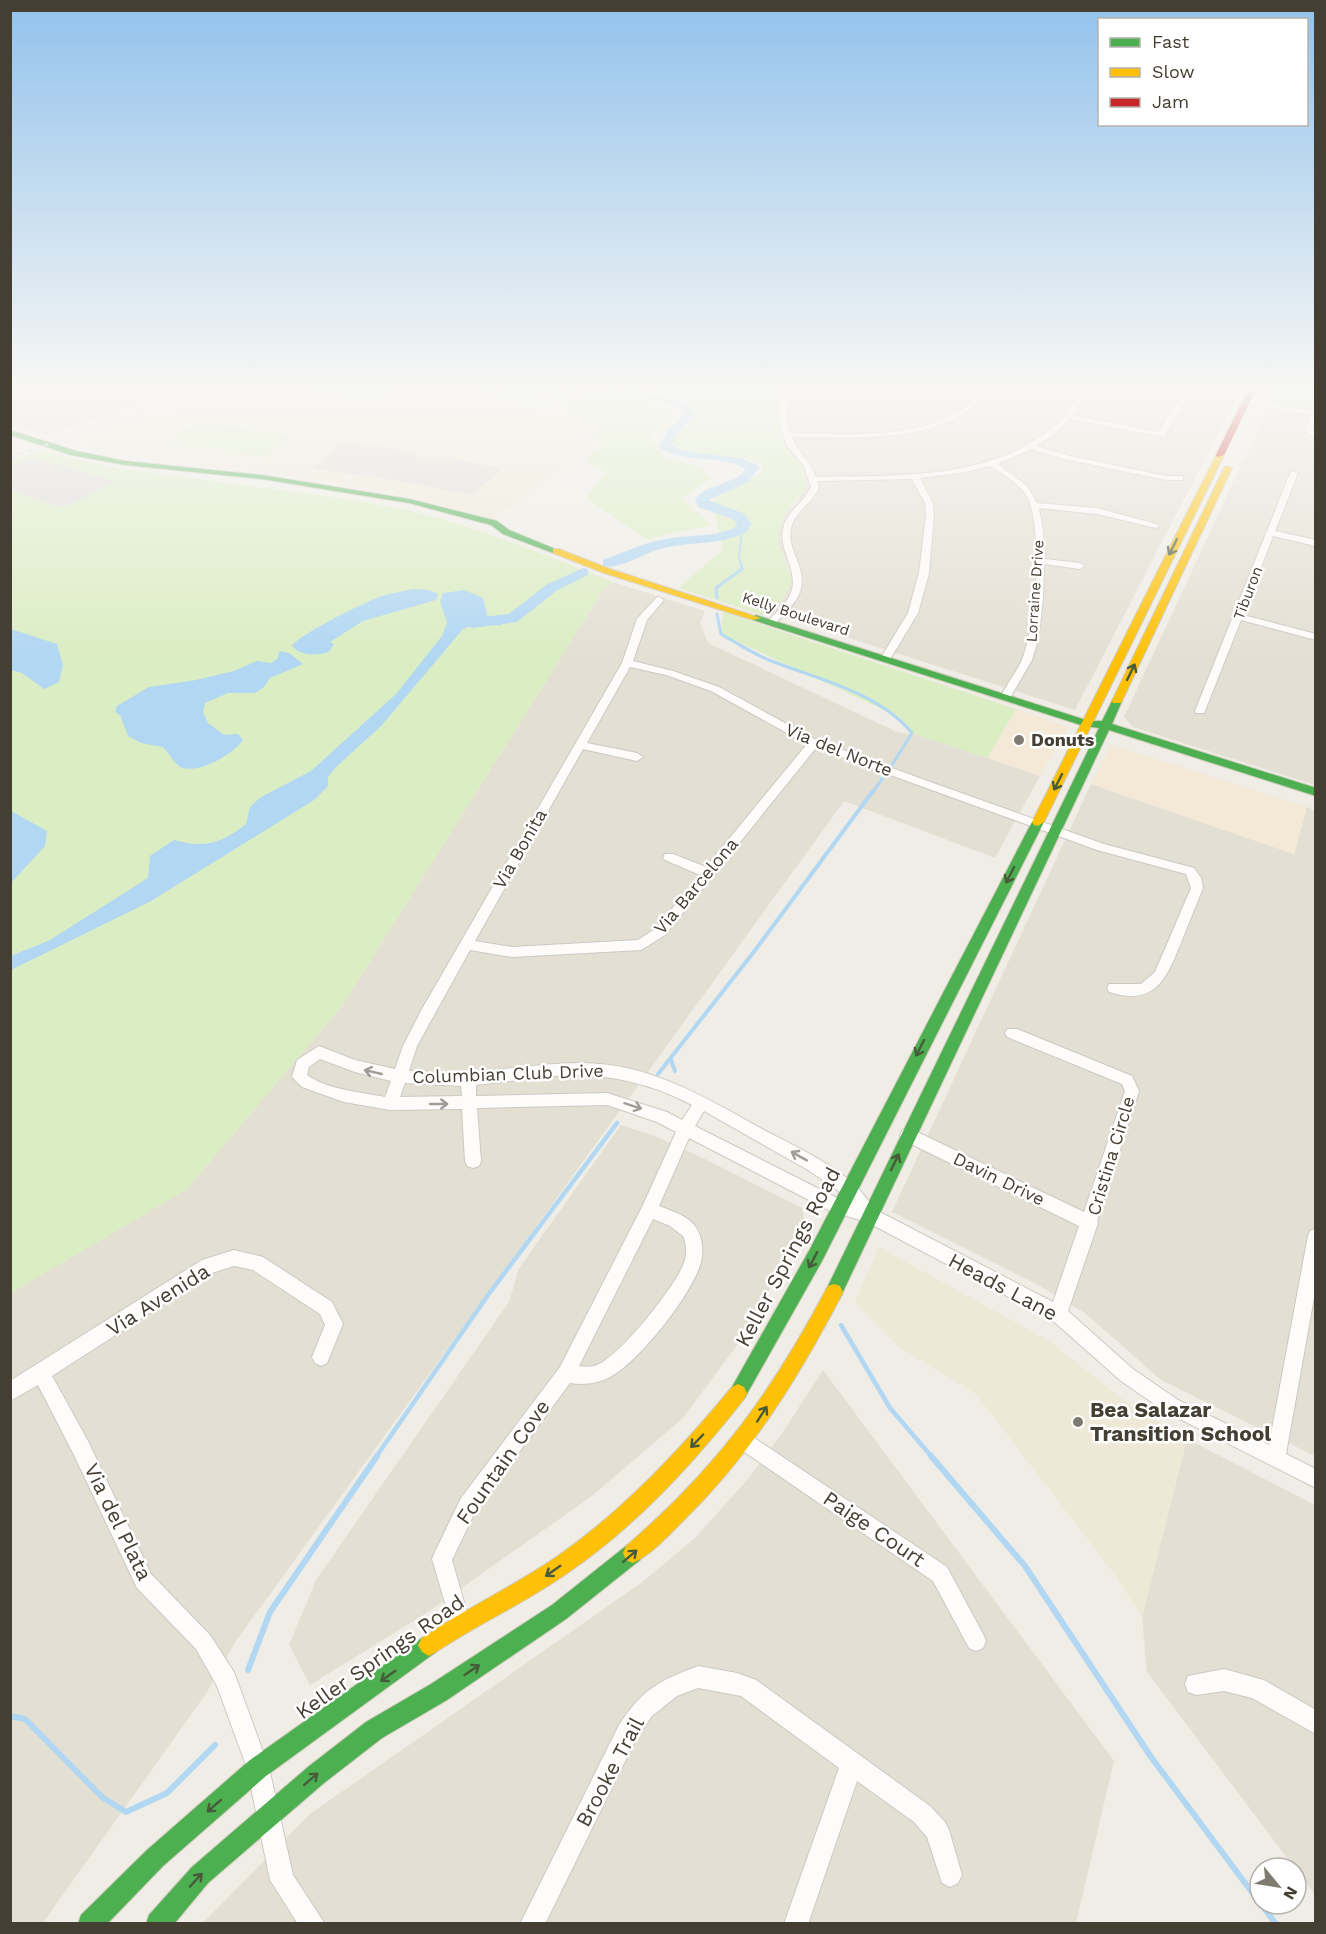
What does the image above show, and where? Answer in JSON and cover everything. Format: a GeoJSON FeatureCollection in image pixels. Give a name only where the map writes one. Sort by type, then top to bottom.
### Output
{"type":"FeatureCollection","features":[{"type":"Feature","properties":{"kind":"main road","name":"Kelly Boulevard"},"geometry":{"type":"LineString","coordinates":[[250,477],[406,505],[497,528],[607,571],[1088,723],[1256,779],[1316,804]]}},
{"type":"Feature","properties":{"kind":"main road","name":"Keller Springs Road"},"geometry":{"type":"LineString","coordinates":[[90,1923],[155,1858],[258,1768],[460,1623],[534,1584],[589,1546],[637,1503],[712,1426],[744,1386],[816,1255],[848,1188],[1212,477]]}},
{"type":"Feature","properties":{"kind":"main road","name":"Keller Springs Road"},"geometry":{"type":"LineString","coordinates":[[158,1923],[200,1875],[316,1775],[374,1730],[448,1686],[559,1612],[610,1573],[662,1529],[744,1440],[802,1355],[1056,830],[1217,477]]}},
{"type":"Feature","properties":{"kind":"main road","name":"Kelly Boulevard"},"geometry":{"type":"LineString","coordinates":[[1256,779],[1316,792]]}},
{"type":"Feature","properties":{"kind":"main road"},"geometry":{"type":"LineString","coordinates":[[955,981],[977,991]]}},
{"type":"Feature","properties":{"kind":"street"},"geometry":{"type":"LineString","coordinates":[[771,623],[792,599],[798,588],[799,573],[785,536],[790,518],[813,493],[815,487],[812,479],[872,477]]}},
{"type":"Feature","properties":{"kind":"street"},"geometry":{"type":"LineString","coordinates":[[885,659],[913,613],[924,573],[930,515],[929,503],[916,477]]}},
{"type":"Feature","properties":{"kind":"street"},"geometry":{"type":"LineString","coordinates":[[1009,477],[1024,489],[1035,505],[1097,511],[1156,525]]}},
{"type":"Feature","properties":{"kind":"street"},"geometry":{"type":"LineString","coordinates":[[1162,477],[1180,478]]}},
{"type":"Feature","properties":{"kind":"street","name":"Tiburon"},"geometry":{"type":"LineString","coordinates":[[1200,711],[1292,477]]}},
{"type":"Feature","properties":{"kind":"street","name":"Lorraine Drive"},"geometry":{"type":"LineString","coordinates":[[1005,698],[1012,681],[1022,670],[1033,642],[1040,561],[1035,505]]}},
{"type":"Feature","properties":{"kind":"street"},"geometry":{"type":"LineString","coordinates":[[1270,533],[1316,543]]}},
{"type":"Feature","properties":{"kind":"street"},"geometry":{"type":"LineString","coordinates":[[1040,561],[1080,566]]}},
{"type":"Feature","properties":{"kind":"street","name":"Via Bonita"},"geometry":{"type":"LineString","coordinates":[[390,1104],[398,1077],[427,1012],[627,663],[642,619],[659,600]]}},
{"type":"Feature","properties":{"kind":"street"},"geometry":{"type":"LineString","coordinates":[[1239,617],[1316,637]]}},
{"type":"Feature","properties":{"kind":"street","name":"Via del Norte"},"geometry":{"type":"LineString","coordinates":[[627,663],[669,673],[715,689],[814,743],[1101,847],[1190,871],[1195,878],[1197,888],[1161,975],[1151,986],[1137,991],[1114,988]]}},
{"type":"Feature","properties":{"kind":"street","name":"Via Barcelona"},"geometry":{"type":"LineString","coordinates":[[466,944],[512,952],[641,945],[660,932],[814,743]]}},
{"type":"Feature","properties":{"kind":"street"},"geometry":{"type":"LineString","coordinates":[[579,745],[637,758]]}},
{"type":"Feature","properties":{"kind":"street"},"geometry":{"type":"LineString","coordinates":[[669,857],[708,873]]}},
{"type":"Feature","properties":{"kind":"street","name":"Cristina Circle"},"geometry":{"type":"LineString","coordinates":[[1012,1033],[1127,1080],[1132,1091],[1058,1314]]}},
{"type":"Feature","properties":{"kind":"street","name":"Columbian Club Drive"},"geometry":{"type":"LineString","coordinates":[[319,1052],[368,1071],[398,1077],[468,1079],[548,1070],[619,1072],[651,1079],[701,1103],[809,1162],[848,1188],[870,1215],[838,1208],[662,1117],[607,1099],[471,1104],[390,1104],[344,1096],[307,1083],[299,1077],[302,1064],[319,1052]]}},
{"type":"Feature","properties":{"kind":"street"},"geometry":{"type":"LineString","coordinates":[[468,1079],[473,1161]]}},
{"type":"Feature","properties":{"kind":"street","name":"Fountain Cove"},"geometry":{"type":"LineString","coordinates":[[460,1623],[442,1559],[468,1505],[566,1372],[649,1210],[685,1129],[701,1103]]}},
{"type":"Feature","properties":{"kind":"street","name":"Davin Drive"},"geometry":{"type":"LineString","coordinates":[[908,1135],[1090,1223]]}},
{"type":"Feature","properties":{"kind":"street"},"geometry":{"type":"LineString","coordinates":[[566,1372],[582,1377],[604,1371],[622,1357],[646,1330],[690,1270],[694,1254],[689,1231],[680,1224],[649,1210]]}},
{"type":"Feature","properties":{"kind":"street","name":"Heads Lane"},"geometry":{"type":"LineString","coordinates":[[870,1215],[1058,1314],[1127,1375],[1172,1406],[1316,1479]]}},
{"type":"Feature","properties":{"kind":"street"},"geometry":{"type":"LineString","coordinates":[[1276,1459],[1316,1236]]}},
{"type":"Feature","properties":{"kind":"street","name":"Via Avenida"},"geometry":{"type":"LineString","coordinates":[[10,1392],[208,1266],[234,1258],[258,1263],[326,1308],[334,1324],[321,1357]]}},
{"type":"Feature","properties":{"kind":"street","name":"Via del Plata"},"geometry":{"type":"LineString","coordinates":[[41,1373],[81,1448],[144,1581],[203,1642],[226,1680],[258,1768],[282,1880],[312,1923]]}},
{"type":"Feature","properties":{"kind":"street","name":"Paige Court"},"geometry":{"type":"LineString","coordinates":[[744,1440],[940,1574],[976,1641]]}},
{"type":"Feature","properties":{"kind":"street","name":"Brooke Trail"},"geometry":{"type":"LineString","coordinates":[[532,1923],[627,1733],[644,1708],[670,1688],[698,1677],[748,1688],[922,1814],[937,1830],[950,1875]]}},
{"type":"Feature","properties":{"kind":"street"},"geometry":{"type":"LineString","coordinates":[[1196,1684],[1224,1680],[1256,1688],[1316,1723]]}},
{"type":"Feature","properties":{"kind":"street"},"geometry":{"type":"LineString","coordinates":[[796,1923],[852,1763]]}},
{"type":"Feature","properties":{"kind":"shaded area"},"geometry":{"type":"Polygon","coordinates":[[[11,477],[102,477],[115,481],[70,505],[57,507],[11,490],[11,477]]]}},
{"type":"Feature","properties":{"kind":"shaded area"},"geometry":{"type":"Polygon","coordinates":[[[294,477],[551,477],[493,519],[392,492],[294,477]]]}},
{"type":"Feature","properties":{"kind":"shaded area"},"geometry":{"type":"Polygon","coordinates":[[[376,477],[493,477],[471,495],[376,477]]]}},
{"type":"Feature","properties":{"kind":"shaded area"},"geometry":{"type":"Polygon","coordinates":[[[801,477],[1195,477],[1075,710],[770,613],[783,599],[791,571],[778,544],[779,531],[786,513],[799,500],[801,477]]]}},
{"type":"Feature","properties":{"kind":"shaded area"},"geometry":{"type":"Polygon","coordinates":[[[1235,477],[1315,477],[1315,785],[1133,727],[1124,717],[1235,477]]]}},
{"type":"Feature","properties":{"kind":"shaded area"},"geometry":{"type":"Polygon","coordinates":[[[613,582],[705,611],[700,623],[708,643],[897,732],[923,736],[1040,776],[995,858],[844,801],[236,1641],[207,1692],[43,1923],[11,1923],[10,1293],[186,1190],[342,1006],[602,592],[613,582]]]}},
{"type":"Feature","properties":{"kind":"shaded area"},"geometry":{"type":"Polygon","coordinates":[[[1016,709],[1068,727],[1040,776],[987,758],[1016,709]]]}},
{"type":"Feature","properties":{"kind":"shaded area"},"geometry":{"type":"Polygon","coordinates":[[[1111,745],[1307,807],[1294,854],[1091,784],[1111,745]]]}},
{"type":"Feature","properties":{"kind":"shaded area"},"geometry":{"type":"Polygon","coordinates":[[[1091,784],[1294,854],[1307,807],[1315,811],[1315,1456],[1161,1380],[1085,1313],[1040,1286],[892,1212],[1091,784]]]}},
{"type":"Feature","properties":{"kind":"shaded area"},"geometry":{"type":"Polygon","coordinates":[[[621,1125],[655,1136],[701,1157],[802,1208],[805,1223],[746,1333],[683,1418],[593,1495],[428,1612],[310,1685],[289,1645],[316,1580],[509,1302],[519,1268],[621,1125]]]}},
{"type":"Feature","properties":{"kind":"shaded area","name":"Bea Salazar Transition School"},"geometry":{"type":"Polygon","coordinates":[[[879,1247],[1049,1341],[1129,1404],[1187,1439],[1142,1617],[1112,1571],[976,1394],[899,1347],[855,1302],[879,1247]]]}},
{"type":"Feature","properties":{"kind":"shaded area"},"geometry":{"type":"Polygon","coordinates":[[[823,1370],[1114,1761],[1076,1923],[202,1924],[310,1814],[641,1583],[695,1538],[747,1480],[783,1432],[823,1370]]]}},
{"type":"Feature","properties":{"kind":"shaded area"},"geometry":{"type":"Polygon","coordinates":[[[1187,1439],[1315,1505],[1315,1895],[1308,1886],[1308,1856],[1286,1856],[1147,1672],[1142,1617],[1187,1439]]]}},
{"type":"Feature","properties":{"kind":"green space"},"geometry":{"type":"Polygon","coordinates":[[[11,477],[186,477],[371,503],[453,522],[533,550],[613,582],[602,592],[342,1006],[186,1190],[11,1293],[11,477]]]}},
{"type":"Feature","properties":{"kind":"green space"},"geometry":{"type":"Polygon","coordinates":[[[601,477],[711,477],[682,498],[711,525],[647,539],[586,498],[601,477]]]}},
{"type":"Feature","properties":{"kind":"green space"},"geometry":{"type":"Polygon","coordinates":[[[754,477],[805,477],[807,484],[780,525],[779,542],[790,574],[787,592],[774,609],[762,615],[679,588],[723,549],[712,502],[728,489],[754,477]]]}},
{"type":"Feature","properties":{"kind":"green space"},"geometry":{"type":"Polygon","coordinates":[[[723,612],[1016,709],[987,758],[912,733],[899,717],[721,634],[723,612]]]}},
{"type":"Feature","properties":{"kind":"water"},"geometry":{"type":"Polygon","coordinates":[[[414,589],[429,590],[438,594],[436,600],[363,621],[330,642],[334,644],[329,652],[309,654],[300,652],[292,646],[306,634],[362,604],[382,596],[414,589]]]}},
{"type":"Feature","properties":{"kind":"water"},"geometry":{"type":"Polygon","coordinates":[[[464,590],[483,598],[488,618],[499,618],[502,625],[470,626],[463,629],[382,725],[335,768],[328,777],[328,786],[314,800],[151,901],[11,970],[11,956],[50,940],[148,878],[150,856],[174,840],[204,844],[229,836],[246,824],[250,807],[261,797],[311,771],[396,694],[442,636],[447,622],[440,602],[443,593],[464,590]]]}},
{"type":"Feature","properties":{"kind":"water"},"geometry":{"type":"Polygon","coordinates":[[[11,629],[57,644],[63,665],[59,682],[44,689],[22,673],[11,670],[11,629]]]}},
{"type":"Feature","properties":{"kind":"water"},"geometry":{"type":"Polygon","coordinates":[[[280,651],[289,653],[303,664],[270,678],[264,687],[255,693],[228,693],[205,703],[203,712],[208,723],[224,735],[238,734],[243,740],[232,751],[199,768],[180,767],[163,747],[141,743],[128,736],[120,715],[115,712],[117,706],[149,687],[196,680],[234,671],[257,661],[271,663],[277,659],[280,651]]]}},
{"type":"Feature","properties":{"kind":"water"},"geometry":{"type":"Polygon","coordinates":[[[11,811],[47,831],[45,846],[11,883],[11,811]]]}},
{"type":"Feature","properties":{"kind":"waterway"},"geometry":{"type":"LineString","coordinates":[[608,563],[660,545],[715,538],[742,529],[744,523],[738,516],[703,504],[701,499],[707,494],[737,483],[745,477]]}},
{"type":"Feature","properties":{"kind":"waterway"},"geometry":{"type":"LineString","coordinates":[[741,565],[739,558],[742,529]]}},
{"type":"Feature","properties":{"kind":"waterway"},"geometry":{"type":"LineString","coordinates":[[717,598],[716,588],[742,569],[741,564]]}},
{"type":"Feature","properties":{"kind":"waterway"},"geometry":{"type":"LineString","coordinates":[[472,623],[499,618],[512,619],[551,588],[583,572]]}},
{"type":"Feature","properties":{"kind":"waterway"},"geometry":{"type":"LineString","coordinates":[[717,614],[721,634],[753,653],[848,689],[899,719],[912,733],[892,765]]}},
{"type":"Feature","properties":{"kind":"waterway"},"geometry":{"type":"LineString","coordinates":[[872,793],[885,775]]}},
{"type":"Feature","properties":{"kind":"waterway"},"geometry":{"type":"LineString","coordinates":[[658,1074],[753,953],[873,791]]}},
{"type":"Feature","properties":{"kind":"waterway"},"geometry":{"type":"LineString","coordinates":[[671,1060],[675,1071]]}},
{"type":"Feature","properties":{"kind":"waterway"},"geometry":{"type":"LineString","coordinates":[[376,1457],[488,1295],[617,1123]]}},
{"type":"Feature","properties":{"kind":"waterway"},"geometry":{"type":"LineString","coordinates":[[841,1325],[890,1408],[932,1457]]}},
{"type":"Feature","properties":{"kind":"waterway"},"geometry":{"type":"LineString","coordinates":[[248,1670],[270,1612],[377,1456]]}},
{"type":"Feature","properties":{"kind":"waterway"},"geometry":{"type":"LineString","coordinates":[[931,1456],[1025,1566],[1151,1757],[1248,1887]]}},
{"type":"Feature","properties":{"kind":"waterway"},"geometry":{"type":"LineString","coordinates":[[10,1716],[25,1719],[102,1797],[126,1812],[167,1793],[215,1745]]}},
{"type":"Feature","properties":{"kind":"waterway"},"geometry":{"type":"LineString","coordinates":[[1270,1916],[1276,1924]]}},
{"type":"Feature","properties":{"kind":"traffic: fast"},"geometry":{"type":"LineString","coordinates":[[264,477],[409,501],[494,523],[506,532],[556,551]]}},
{"type":"Feature","properties":{"kind":"traffic: fast"},"geometry":{"type":"LineString","coordinates":[[756,618],[1088,724],[1105,725],[1316,792]]}},
{"type":"Feature","properties":{"kind":"traffic: fast"},"geometry":{"type":"LineString","coordinates":[[834,1292],[1117,701]]}},
{"type":"Feature","properties":{"kind":"traffic: fast"},"geometry":{"type":"LineString","coordinates":[[738,1393],[816,1255],[1038,822]]}},
{"type":"Feature","properties":{"kind":"traffic: fast"},"geometry":{"type":"LineString","coordinates":[[158,1924],[200,1875],[316,1775],[374,1730],[439,1692],[559,1612],[633,1553]]}},
{"type":"Feature","properties":{"kind":"traffic: fast"},"geometry":{"type":"LineString","coordinates":[[90,1924],[155,1858],[258,1768],[429,1645]]}},
{"type":"Feature","properties":{"kind":"traffic: slow"},"geometry":{"type":"LineString","coordinates":[[1038,822],[1209,477]]}},
{"type":"Feature","properties":{"kind":"traffic: slow"},"geometry":{"type":"LineString","coordinates":[[1117,701],[1224,477]]}},
{"type":"Feature","properties":{"kind":"traffic: slow"},"geometry":{"type":"LineString","coordinates":[[556,551],[607,571],[756,618]]}},
{"type":"Feature","properties":{"kind":"traffic: slow"},"geometry":{"type":"LineString","coordinates":[[633,1553],[695,1496],[748,1434],[793,1366],[834,1292]]}},
{"type":"Feature","properties":{"kind":"traffic: slow"},"geometry":{"type":"LineString","coordinates":[[429,1645],[535,1583],[592,1543],[670,1472],[738,1393]]}},
{"type":"Feature","properties":{"kind":"place","name":"Donuts"},"geometry":{"type":"Point","coordinates":[1019,740]}},
{"type":"Feature","properties":{"kind":"place","name":"Bea Salazar Transition School"},"geometry":{"type":"Point","coordinates":[1078,1422]}}]}
